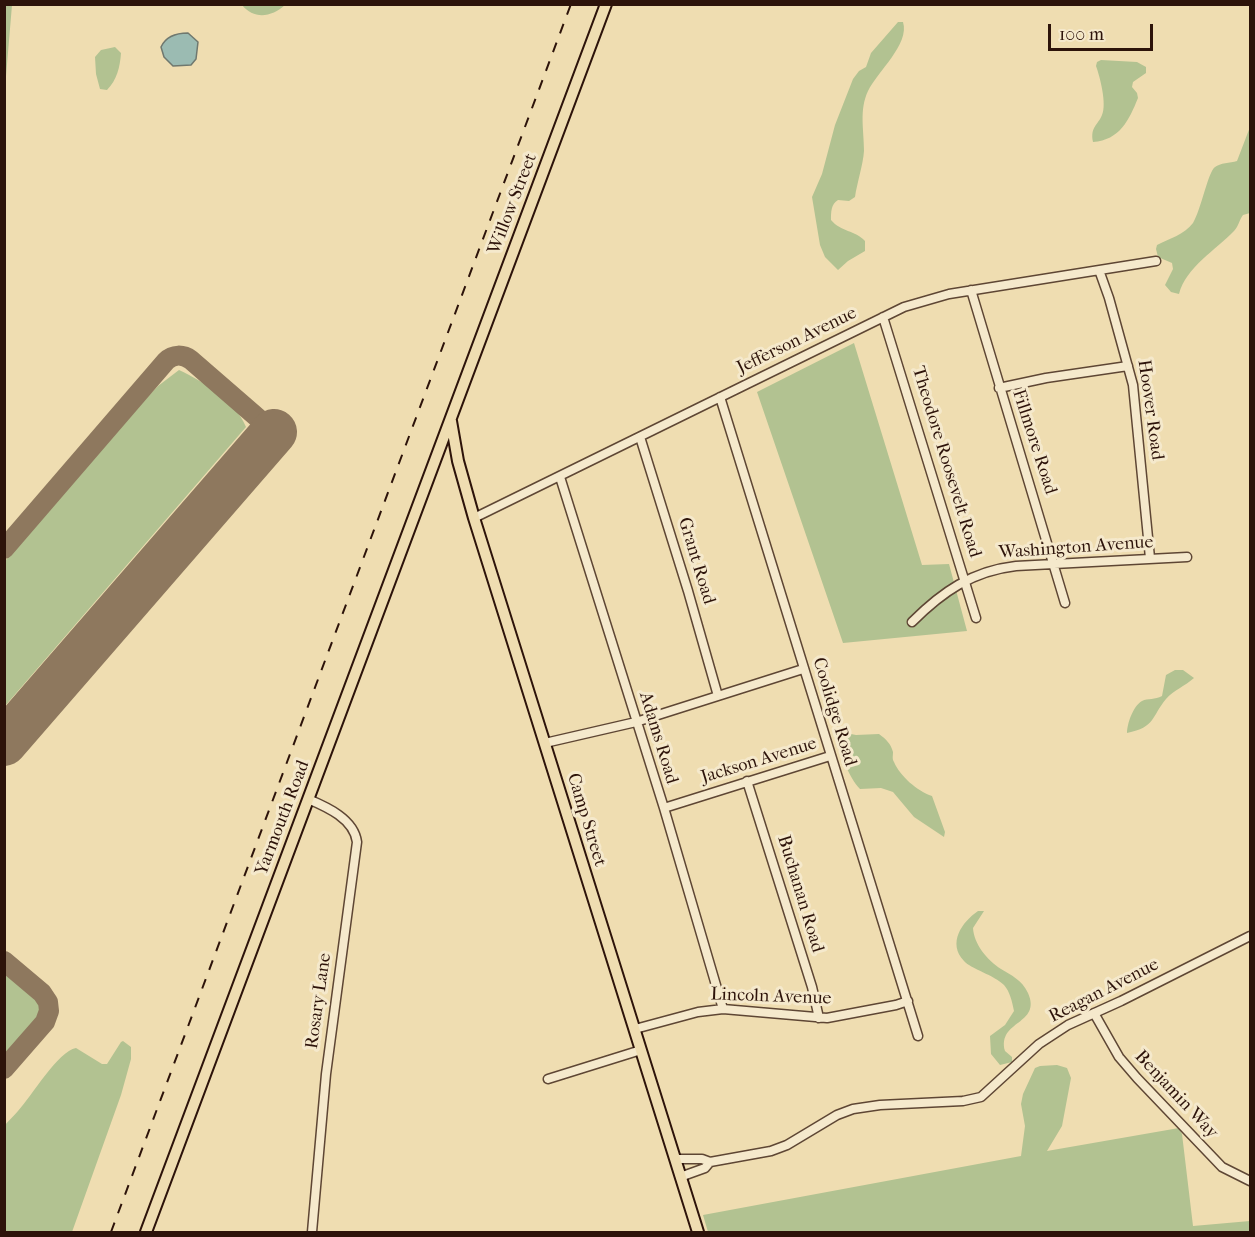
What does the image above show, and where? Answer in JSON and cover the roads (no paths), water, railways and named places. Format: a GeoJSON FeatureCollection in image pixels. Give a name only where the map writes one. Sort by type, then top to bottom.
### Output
{"type":"FeatureCollection","features":[{"type":"Feature","properties":{"kind":"main road","name":"Willow Street"},"geometry":{"type":"LineString","coordinates":[[451,416],[606,4]]}},
{"type":"Feature","properties":{"kind":"main road","name":"Yarmouth Road"},"geometry":{"type":"LineString","coordinates":[[146,1233],[451,416]]}},
{"type":"Feature","properties":{"kind":"main road","name":"Camp Street"},"geometry":{"type":"LineString","coordinates":[[451,416],[458,461],[474,518],[698,1233]]}},
{"type":"Feature","properties":{"kind":"main road"},"geometry":{"type":"LineString","coordinates":[[437,454],[458,461]]}},
{"type":"Feature","properties":{"kind":"street","name":"Jefferson Avenue"},"geometry":{"type":"LineString","coordinates":[[474,518],[904,307],[933,297],[970,290],[1156,261]]}},
{"type":"Feature","properties":{"kind":"street","name":"Hoover Road"},"geometry":{"type":"LineString","coordinates":[[1099,270],[1128,366],[1136,403],[1150,558]]}},
{"type":"Feature","properties":{"kind":"street","name":"Fillmore Road"},"geometry":{"type":"LineString","coordinates":[[970,290],[1065,603]]}},
{"type":"Feature","properties":{"kind":"street","name":"Theodore Roosevelt Road"},"geometry":{"type":"LineString","coordinates":[[883,317],[976,618]]}},
{"type":"Feature","properties":{"kind":"street"},"geometry":{"type":"LineString","coordinates":[[999,388],[1046,378],[1128,366]]}},
{"type":"Feature","properties":{"kind":"street","name":"Coolidge Road"},"geometry":{"type":"LineString","coordinates":[[720,397],[918,1036]]}},
{"type":"Feature","properties":{"kind":"street","name":"Grant Road"},"geometry":{"type":"LineString","coordinates":[[640,438],[718,696]]}},
{"type":"Feature","properties":{"kind":"street","name":"Adams Road"},"geometry":{"type":"LineString","coordinates":[[560,477],[664,808],[723,1009]]}},
{"type":"Feature","properties":{"kind":"street","name":"Washington Avenue"},"geometry":{"type":"LineString","coordinates":[[912,621],[933,600],[965,579],[1007,567],[1187,557]]}},
{"type":"Feature","properties":{"kind":"street"},"geometry":{"type":"LineString","coordinates":[[545,743],[636,722],[803,669]]}},
{"type":"Feature","properties":{"kind":"street","name":"Jackson Avenue"},"geometry":{"type":"LineString","coordinates":[[664,808],[830,756]]}},
{"type":"Feature","properties":{"kind":"street","name":"Buchanan Road"},"geometry":{"type":"LineString","coordinates":[[747,781],[812,987],[819,1018]]}},
{"type":"Feature","properties":{"kind":"street","name":"Rosary Lane"},"geometry":{"type":"LineString","coordinates":[[308,799],[346,821],[353,828],[357,842],[326,1074],[312,1233]]}},
{"type":"Feature","properties":{"kind":"street","name":"Reagan Avenue"},"geometry":{"type":"LineString","coordinates":[[675,1159],[710,1162],[761,1153],[787,1145],[837,1115],[853,1109],[880,1105],[973,1100],[981,1097],[1039,1044],[1068,1025],[1251,936]]}},
{"type":"Feature","properties":{"kind":"street","name":"Lincoln Avenue"},"geometry":{"type":"LineString","coordinates":[[634,1029],[698,1012],[723,1009],[819,1018],[862,1012],[908,1001]]}},
{"type":"Feature","properties":{"kind":"street","name":"Benjamin Way"},"geometry":{"type":"LineString","coordinates":[[1094,1013],[1119,1057],[1137,1078],[1222,1167],[1251,1181]]}},
{"type":"Feature","properties":{"kind":"street"},"geometry":{"type":"LineString","coordinates":[[548,1080],[641,1050]]}},
{"type":"Feature","properties":{"kind":"street","name":"Reagan Avenue"},"geometry":{"type":"LineString","coordinates":[[680,1177],[705,1168],[710,1162]]}},
{"type":"Feature","properties":{"kind":"water"},"geometry":{"type":"Polygon","coordinates":[[[188,33],[198,42],[196,59],[191,65],[173,66],[164,57],[161,47],[172,36],[188,33]]]}},
{"type":"Feature","properties":{"kind":"railway"},"geometry":{"type":"LineString","coordinates":[[111,1232],[571,4]]}}]}
